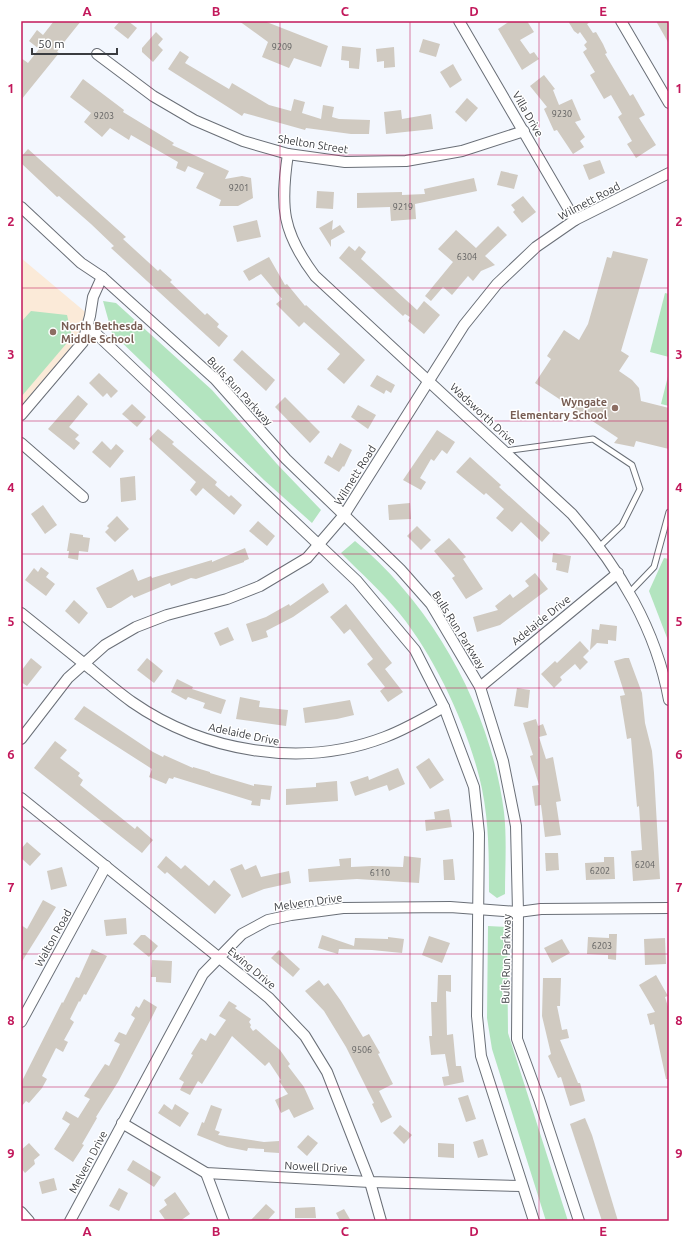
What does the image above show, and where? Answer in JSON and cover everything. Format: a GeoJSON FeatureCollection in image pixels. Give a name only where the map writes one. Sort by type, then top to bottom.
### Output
{"type":"FeatureCollection","features":[{"type":"Feature","properties":{"kind":"street","name":"Villa Drive"},"geometry":{"type":"LineString","coordinates":[[459,21],[575,220]]}},
{"type":"Feature","properties":{"kind":"street"},"geometry":{"type":"LineString","coordinates":[[621,21],[669,103]]}},
{"type":"Feature","properties":{"kind":"street","name":"Shelton Street"},"geometry":{"type":"LineString","coordinates":[[97,54],[153,96],[194,120],[242,141],[288,154],[345,162],[406,161],[462,151],[524,131]]}},
{"type":"Feature","properties":{"kind":"street","name":"Wadsworth Drive"},"geometry":{"type":"LineString","coordinates":[[288,154],[284,185],[284,208],[289,232],[299,254],[315,276],[572,514],[599,547],[630,592],[652,636],[664,672],[669,700]]}},
{"type":"Feature","properties":{"kind":"street","name":"Wilmett Road"},"geometry":{"type":"LineString","coordinates":[[21,739],[68,678],[105,645],[136,627],[167,616],[227,599],[260,586],[307,558],[344,515],[464,325],[497,284],[536,247],[575,220],[669,173]]}},
{"type":"Feature","properties":{"kind":"street","name":"Bulls Run Parkway"},"geometry":{"type":"LineString","coordinates":[[21,207],[81,263],[102,277],[215,379],[286,459],[400,569],[431,604],[480,687],[503,761],[516,826],[518,912],[517,1039],[540,1099],[579,1221]]}},
{"type":"Feature","properties":{"kind":"street"},"geometry":{"type":"LineString","coordinates":[[21,415],[83,342],[88,326],[92,297],[102,277]]}},
{"type":"Feature","properties":{"kind":"street"},"geometry":{"type":"LineString","coordinates":[[88,326],[356,581],[415,650],[444,707],[474,787],[479,833],[477,1016],[481,1056],[534,1221]]}},
{"type":"Feature","properties":{"kind":"street"},"geometry":{"type":"LineString","coordinates":[[21,443],[83,497]]}},
{"type":"Feature","properties":{"kind":"street","name":"Adelaide Drive"},"geometry":{"type":"LineString","coordinates":[[480,687],[618,573]]}},
{"type":"Feature","properties":{"kind":"street","name":"Adelaide Drive"},"geometry":{"type":"LineString","coordinates":[[21,613],[132,702],[166,723],[211,741],[280,754],[350,748],[402,730],[444,707]]}},
{"type":"Feature","properties":{"kind":"street","name":"Ewing Drive"},"geometry":{"type":"LineString","coordinates":[[21,798],[219,956],[269,998],[305,1036],[327,1072],[370,1182],[381,1221]]}},
{"type":"Feature","properties":{"kind":"street","name":"Walton Road"},"geometry":{"type":"LineString","coordinates":[[21,1022],[106,866]]}},
{"type":"Feature","properties":{"kind":"street","name":"Melvern Drive"},"geometry":{"type":"LineString","coordinates":[[70,1221],[203,974],[242,934],[268,920],[291,915],[343,908],[450,908],[518,912],[541,909],[669,908]]}},
{"type":"Feature","properties":{"kind":"street","name":"Nowell Drive"},"geometry":{"type":"LineString","coordinates":[[122,1123],[206,1173],[370,1182],[522,1186]]}},
{"type":"Feature","properties":{"kind":"street"},"geometry":{"type":"LineString","coordinates":[[206,1173],[224,1221]]}},
{"type":"Feature","properties":{"kind":"street"},"geometry":{"type":"LineString","coordinates":[[21,1212],[29,1221]]}},
{"type":"Feature","properties":{"kind":"lane"},"geometry":{"type":"LineString","coordinates":[[505,451],[593,439],[632,465],[640,489],[622,525],[599,547]]}},
{"type":"Feature","properties":{"kind":"lane"},"geometry":{"type":"LineString","coordinates":[[630,592],[654,567],[667,534],[669,512]]}},
{"type":"Feature","properties":{"kind":"shaded area","name":"North Bethesda Middle School"},"geometry":{"type":"Polygon","coordinates":[[[21,258],[90,316],[83,342],[21,415],[21,258]]]}},
{"type":"Feature","properties":{"kind":"green space"},"geometry":{"type":"Polygon","coordinates":[[[665,293],[669,294],[669,357],[650,352],[665,293]]]}},
{"type":"Feature","properties":{"kind":"green space"},"geometry":{"type":"Polygon","coordinates":[[[103,301],[116,303],[212,390],[277,464],[321,510],[312,523],[264,480],[112,333],[103,301]]]}},
{"type":"Feature","properties":{"kind":"green space"},"geometry":{"type":"Polygon","coordinates":[[[31,311],[67,315],[72,337],[21,397],[21,322],[31,311]]]}},
{"type":"Feature","properties":{"kind":"green space"},"geometry":{"type":"Polygon","coordinates":[[[669,372],[669,406],[661,404],[669,372]]]}},
{"type":"Feature","properties":{"kind":"green space"},"geometry":{"type":"Polygon","coordinates":[[[355,541],[384,567],[410,596],[433,628],[454,663],[472,699],[486,736],[497,774],[504,812],[506,843],[505,894],[497,898],[489,892],[489,853],[482,789],[477,767],[461,721],[439,675],[414,632],[386,598],[341,553],[355,541]]]}},
{"type":"Feature","properties":{"kind":"green space"},"geometry":{"type":"Polygon","coordinates":[[[664,558],[669,559],[669,643],[649,591],[664,558]]]}},
{"type":"Feature","properties":{"kind":"green space"},"geometry":{"type":"Polygon","coordinates":[[[488,926],[507,927],[508,1033],[568,1221],[546,1221],[492,1049],[487,1018],[488,926]]]}},
{"type":"Feature","properties":{"kind":"building"},"geometry":{"type":"Polygon","coordinates":[[[54,21],[81,21],[61,46],[57,52],[59,53],[21,100],[21,58],[28,63],[39,49],[29,41],[37,30],[43,35],[54,21]]]}},
{"type":"Feature","properties":{"kind":"building"},"geometry":{"type":"Polygon","coordinates":[[[120,21],[128,21],[137,28],[128,39],[114,28],[120,21]]]}},
{"type":"Feature","properties":{"kind":"building"},"geometry":{"type":"Polygon","coordinates":[[[239,21],[264,21],[328,46],[321,67],[294,58],[289,68],[262,57],[268,42],[239,21]]]}},
{"type":"Feature","properties":{"kind":"building"},"geometry":{"type":"Polygon","coordinates":[[[510,21],[527,21],[534,32],[520,40],[530,54],[534,52],[539,59],[522,70],[498,29],[510,21]]]}},
{"type":"Feature","properties":{"kind":"building"},"geometry":{"type":"Polygon","coordinates":[[[568,21],[592,21],[587,24],[593,33],[596,32],[607,53],[605,54],[630,96],[633,94],[645,115],[639,118],[656,145],[636,158],[627,144],[632,141],[618,117],[622,114],[611,95],[604,99],[590,75],[595,72],[583,52],[587,49],[584,45],[587,42],[580,32],[578,34],[574,31],[568,21]]]}},
{"type":"Feature","properties":{"kind":"building"},"geometry":{"type":"Polygon","coordinates":[[[656,21],[669,21],[669,44],[656,21]]]}},
{"type":"Feature","properties":{"kind":"building"},"geometry":{"type":"Polygon","coordinates":[[[156,32],[163,39],[158,45],[163,50],[153,62],[142,52],[142,48],[156,32]]]}},
{"type":"Feature","properties":{"kind":"building"},"geometry":{"type":"Polygon","coordinates":[[[423,39],[440,44],[436,57],[419,52],[423,39]]]}},
{"type":"Feature","properties":{"kind":"building"},"geometry":{"type":"Polygon","coordinates":[[[342,46],[361,48],[359,69],[349,68],[349,61],[341,60],[342,46]]]}},
{"type":"Feature","properties":{"kind":"building"},"geometry":{"type":"Polygon","coordinates":[[[394,47],[395,67],[384,68],[384,61],[377,62],[376,49],[394,47]]]}},
{"type":"Feature","properties":{"kind":"building"},"geometry":{"type":"Polygon","coordinates":[[[180,51],[189,57],[185,63],[229,89],[232,83],[269,105],[291,111],[294,99],[305,102],[302,113],[321,119],[323,105],[334,107],[332,117],[339,119],[370,120],[369,134],[351,134],[306,128],[305,130],[244,113],[242,116],[168,69],[180,51]]]}},
{"type":"Feature","properties":{"kind":"building"},"geometry":{"type":"Polygon","coordinates":[[[453,64],[462,80],[450,88],[440,72],[453,64]]]}},
{"type":"Feature","properties":{"kind":"building"},"geometry":{"type":"Polygon","coordinates":[[[544,75],[555,89],[553,90],[559,105],[572,99],[581,120],[575,122],[585,137],[580,141],[584,147],[573,154],[557,130],[554,131],[544,109],[547,107],[530,86],[544,75]]]}},
{"type":"Feature","properties":{"kind":"building"},"geometry":{"type":"Polygon","coordinates":[[[83,79],[124,110],[123,112],[174,143],[172,145],[229,171],[225,179],[242,176],[251,178],[253,198],[238,206],[219,206],[221,200],[196,188],[204,173],[188,166],[185,172],[176,168],[178,162],[131,135],[129,140],[110,128],[102,137],[84,122],[91,113],[70,97],[83,79]]]}},
{"type":"Feature","properties":{"kind":"building"},"geometry":{"type":"Polygon","coordinates":[[[467,98],[478,108],[466,122],[455,112],[467,98]]]}},
{"type":"Feature","properties":{"kind":"building"},"geometry":{"type":"Polygon","coordinates":[[[401,110],[402,119],[431,114],[433,129],[386,134],[384,112],[401,110]]]}},
{"type":"Feature","properties":{"kind":"building"},"geometry":{"type":"Polygon","coordinates":[[[28,149],[126,237],[123,239],[158,271],[160,269],[172,280],[170,282],[205,315],[207,313],[219,324],[217,327],[228,336],[219,347],[111,248],[114,246],[91,224],[59,196],[57,197],[21,163],[21,157],[28,149]]]}},
{"type":"Feature","properties":{"kind":"building"},"geometry":{"type":"Polygon","coordinates":[[[600,160],[605,173],[589,180],[583,165],[600,160]]]}},
{"type":"Feature","properties":{"kind":"building"},"geometry":{"type":"Polygon","coordinates":[[[501,171],[518,175],[514,189],[497,185],[501,171]]]}},
{"type":"Feature","properties":{"kind":"building"},"geometry":{"type":"Polygon","coordinates":[[[474,178],[477,191],[415,204],[416,219],[391,221],[390,207],[357,208],[357,193],[402,192],[402,195],[425,194],[424,189],[474,178]]]}},
{"type":"Feature","properties":{"kind":"building"},"geometry":{"type":"Polygon","coordinates":[[[317,191],[334,192],[333,209],[316,208],[317,191]]]}},
{"type":"Feature","properties":{"kind":"building"},"geometry":{"type":"Polygon","coordinates":[[[523,196],[536,212],[522,223],[513,212],[515,210],[511,205],[523,196]]]}},
{"type":"Feature","properties":{"kind":"building"},"geometry":{"type":"Polygon","coordinates":[[[257,220],[261,237],[237,242],[233,226],[257,220]]]}},
{"type":"Feature","properties":{"kind":"building"},"geometry":{"type":"Polygon","coordinates":[[[333,220],[332,230],[340,225],[345,232],[331,240],[331,247],[319,228],[333,220]]]}},
{"type":"Feature","properties":{"kind":"building"},"geometry":{"type":"Polygon","coordinates":[[[498,226],[507,235],[485,256],[495,265],[481,271],[473,281],[468,276],[452,295],[443,287],[431,301],[425,296],[453,262],[438,249],[456,230],[476,248],[498,226]]]}},
{"type":"Feature","properties":{"kind":"building"},"geometry":{"type":"Polygon","coordinates":[[[349,246],[355,251],[359,246],[366,252],[361,259],[417,310],[424,301],[440,315],[424,334],[408,321],[410,317],[405,314],[403,316],[339,258],[349,246]]]}},
{"type":"Feature","properties":{"kind":"building"},"geometry":{"type":"Polygon","coordinates":[[[613,251],[648,259],[621,351],[629,356],[619,371],[632,380],[639,388],[641,401],[669,408],[669,449],[636,441],[634,447],[614,443],[618,438],[535,383],[551,359],[547,356],[564,330],[579,340],[588,324],[607,257],[611,258],[613,251]]]}},
{"type":"Feature","properties":{"kind":"building"},"geometry":{"type":"Polygon","coordinates":[[[269,257],[285,285],[287,284],[305,306],[306,305],[365,360],[344,384],[327,369],[340,354],[304,322],[299,327],[276,304],[282,299],[261,274],[249,281],[243,271],[269,257]]]}},
{"type":"Feature","properties":{"kind":"building"},"geometry":{"type":"Polygon","coordinates":[[[242,350],[275,380],[266,391],[233,360],[242,350]]]}},
{"type":"Feature","properties":{"kind":"building"},"geometry":{"type":"Polygon","coordinates":[[[99,373],[118,391],[111,398],[107,393],[103,397],[89,383],[99,373]]]}},
{"type":"Feature","properties":{"kind":"building"},"geometry":{"type":"Polygon","coordinates":[[[377,375],[395,385],[391,393],[386,390],[384,394],[370,386],[377,375]]]}},
{"type":"Feature","properties":{"kind":"building"},"geometry":{"type":"Polygon","coordinates":[[[78,395],[88,404],[69,427],[79,435],[75,439],[80,443],[74,450],[48,429],[78,395]]]}},
{"type":"Feature","properties":{"kind":"building"},"geometry":{"type":"Polygon","coordinates":[[[285,397],[320,432],[310,443],[275,407],[285,397]]]}},
{"type":"Feature","properties":{"kind":"building"},"geometry":{"type":"Polygon","coordinates":[[[132,404],[146,417],[137,427],[122,414],[132,404]]]}},
{"type":"Feature","properties":{"kind":"building"},"geometry":{"type":"Polygon","coordinates":[[[358,405],[376,415],[368,429],[351,417],[358,405]]]}},
{"type":"Feature","properties":{"kind":"building"},"geometry":{"type":"Polygon","coordinates":[[[158,429],[174,442],[172,444],[217,482],[215,485],[229,497],[231,495],[242,505],[234,515],[203,488],[196,496],[190,490],[196,482],[149,439],[158,429]]]}},
{"type":"Feature","properties":{"kind":"building"},"geometry":{"type":"Polygon","coordinates":[[[437,430],[455,442],[447,454],[442,450],[434,461],[431,459],[420,478],[426,482],[421,490],[403,480],[437,430]]]}},
{"type":"Feature","properties":{"kind":"building"},"geometry":{"type":"Polygon","coordinates":[[[102,441],[111,450],[116,444],[124,451],[110,468],[92,452],[102,441]]]}},
{"type":"Feature","properties":{"kind":"building"},"geometry":{"type":"Polygon","coordinates":[[[340,443],[352,450],[344,467],[343,466],[339,472],[324,463],[328,455],[332,458],[340,443]]]}},
{"type":"Feature","properties":{"kind":"building"},"geometry":{"type":"Polygon","coordinates":[[[470,457],[501,485],[499,487],[550,533],[542,542],[521,522],[512,532],[496,518],[504,509],[486,493],[484,495],[456,472],[470,457]]]}},
{"type":"Feature","properties":{"kind":"building"},"geometry":{"type":"Polygon","coordinates":[[[135,476],[136,500],[121,502],[120,478],[135,476]]]}},
{"type":"Feature","properties":{"kind":"building"},"geometry":{"type":"Polygon","coordinates":[[[410,503],[411,519],[389,520],[388,505],[410,503]]]}},
{"type":"Feature","properties":{"kind":"building"},"geometry":{"type":"Polygon","coordinates":[[[43,505],[57,525],[45,534],[31,514],[43,505]]]}},
{"type":"Feature","properties":{"kind":"building"},"geometry":{"type":"Polygon","coordinates":[[[117,516],[129,529],[115,542],[105,532],[109,528],[107,526],[117,516]]]}},
{"type":"Feature","properties":{"kind":"building"},"geometry":{"type":"Polygon","coordinates":[[[258,521],[275,536],[267,546],[249,531],[258,521]]]}},
{"type":"Feature","properties":{"kind":"building"},"geometry":{"type":"Polygon","coordinates":[[[417,526],[431,540],[421,550],[407,536],[417,526]]]}},
{"type":"Feature","properties":{"kind":"building"},"geometry":{"type":"Polygon","coordinates":[[[70,533],[83,535],[83,537],[90,538],[88,552],[79,551],[78,560],[68,558],[69,551],[67,551],[70,533]]]}},
{"type":"Feature","properties":{"kind":"building"},"geometry":{"type":"Polygon","coordinates":[[[449,538],[466,557],[463,559],[483,589],[466,599],[452,578],[455,576],[434,551],[449,538]]]}},
{"type":"Feature","properties":{"kind":"building"},"geometry":{"type":"Polygon","coordinates":[[[245,548],[249,559],[244,562],[196,579],[191,578],[171,586],[170,583],[134,598],[132,595],[111,608],[107,608],[96,588],[133,569],[138,581],[151,576],[152,578],[212,560],[212,562],[245,548]]]}},
{"type":"Feature","properties":{"kind":"building"},"geometry":{"type":"Polygon","coordinates":[[[553,553],[571,556],[568,573],[556,570],[557,563],[552,562],[553,553]]]}},
{"type":"Feature","properties":{"kind":"building"},"geometry":{"type":"Polygon","coordinates":[[[41,567],[49,573],[46,577],[55,584],[46,596],[25,580],[34,568],[38,572],[41,567]]]}},
{"type":"Feature","properties":{"kind":"building"},"geometry":{"type":"Polygon","coordinates":[[[535,573],[548,589],[500,625],[477,632],[473,617],[498,610],[495,606],[510,594],[513,598],[529,586],[525,581],[535,573]]]}},
{"type":"Feature","properties":{"kind":"building"},"geometry":{"type":"Polygon","coordinates":[[[323,583],[329,592],[293,617],[266,631],[268,637],[252,642],[246,624],[266,617],[289,604],[290,606],[323,583]]]}},
{"type":"Feature","properties":{"kind":"building"},"geometry":{"type":"Polygon","coordinates":[[[74,600],[88,613],[79,624],[65,611],[74,600]]]}},
{"type":"Feature","properties":{"kind":"building"},"geometry":{"type":"Polygon","coordinates":[[[346,604],[392,663],[385,669],[403,692],[388,702],[380,691],[385,687],[367,664],[373,659],[350,629],[344,634],[330,617],[346,604]]]}},
{"type":"Feature","properties":{"kind":"building"},"geometry":{"type":"Polygon","coordinates":[[[600,624],[617,626],[616,641],[608,640],[608,644],[597,643],[590,650],[592,629],[599,630],[600,624]]]}},
{"type":"Feature","properties":{"kind":"building"},"geometry":{"type":"Polygon","coordinates":[[[228,627],[234,640],[220,646],[214,633],[228,627]]]}},
{"type":"Feature","properties":{"kind":"building"},"geometry":{"type":"Polygon","coordinates":[[[580,641],[589,651],[583,657],[588,662],[580,670],[575,664],[560,677],[562,680],[554,688],[541,674],[555,661],[557,663],[580,641]]]}},
{"type":"Feature","properties":{"kind":"building"},"geometry":{"type":"Polygon","coordinates":[[[31,658],[42,667],[27,686],[21,682],[21,671],[31,658]]]}},
{"type":"Feature","properties":{"kind":"building"},"geometry":{"type":"Polygon","coordinates":[[[147,658],[163,671],[154,683],[137,670],[147,658]]]}},
{"type":"Feature","properties":{"kind":"building"},"geometry":{"type":"Polygon","coordinates":[[[629,658],[642,693],[645,723],[652,751],[660,879],[633,881],[631,851],[642,850],[639,806],[637,807],[631,738],[627,739],[620,696],[625,695],[614,661],[629,658]]]}},
{"type":"Feature","properties":{"kind":"building"},"geometry":{"type":"Polygon","coordinates":[[[177,679],[193,687],[192,689],[226,700],[221,714],[203,708],[205,703],[188,697],[186,700],[171,692],[177,679]]]}},
{"type":"Feature","properties":{"kind":"building"},"geometry":{"type":"Polygon","coordinates":[[[517,688],[530,690],[528,708],[514,706],[517,688]]]}},
{"type":"Feature","properties":{"kind":"building"},"geometry":{"type":"Polygon","coordinates":[[[240,697],[260,701],[259,707],[288,710],[286,726],[236,719],[240,697]]]}},
{"type":"Feature","properties":{"kind":"building"},"geometry":{"type":"Polygon","coordinates":[[[350,700],[354,715],[337,719],[305,723],[303,708],[350,700]]]}},
{"type":"Feature","properties":{"kind":"building"},"geometry":{"type":"Polygon","coordinates":[[[84,706],[153,752],[163,757],[164,755],[193,768],[254,786],[254,784],[272,786],[270,800],[261,799],[260,806],[251,805],[252,801],[174,777],[173,779],[169,778],[166,784],[149,777],[152,769],[74,719],[84,706]]]}},
{"type":"Feature","properties":{"kind":"building"},"geometry":{"type":"Polygon","coordinates":[[[536,719],[538,726],[543,724],[547,735],[539,737],[546,759],[553,757],[561,801],[556,802],[561,835],[545,837],[541,805],[535,806],[532,786],[539,785],[530,756],[533,755],[523,723],[536,719]]]}},
{"type":"Feature","properties":{"kind":"building"},"geometry":{"type":"Polygon","coordinates":[[[55,741],[67,750],[60,758],[80,773],[78,776],[83,780],[80,785],[135,829],[137,826],[153,840],[142,853],[34,768],[55,741]]]}},
{"type":"Feature","properties":{"kind":"building"},"geometry":{"type":"Polygon","coordinates":[[[429,758],[444,780],[430,789],[416,767],[429,758]]]}},
{"type":"Feature","properties":{"kind":"building"},"geometry":{"type":"Polygon","coordinates":[[[398,768],[405,784],[389,791],[387,785],[355,796],[350,782],[368,776],[369,780],[398,768]]]}},
{"type":"Feature","properties":{"kind":"building"},"geometry":{"type":"Polygon","coordinates":[[[337,781],[338,801],[286,805],[286,789],[316,787],[316,783],[337,781]]]}},
{"type":"Feature","properties":{"kind":"building"},"geometry":{"type":"Polygon","coordinates":[[[449,809],[452,827],[426,831],[425,820],[435,819],[434,812],[449,809]]]}},
{"type":"Feature","properties":{"kind":"building"},"geometry":{"type":"Polygon","coordinates":[[[27,842],[41,854],[30,866],[21,858],[21,849],[27,842]]]}},
{"type":"Feature","properties":{"kind":"building"},"geometry":{"type":"Polygon","coordinates":[[[545,853],[558,853],[559,870],[546,871],[545,853]]]}},
{"type":"Feature","properties":{"kind":"building"},"geometry":{"type":"Polygon","coordinates":[[[166,856],[181,869],[185,865],[209,886],[214,880],[231,895],[215,914],[167,872],[165,874],[157,867],[166,856]]]}},
{"type":"Feature","properties":{"kind":"building"},"geometry":{"type":"Polygon","coordinates":[[[404,856],[421,858],[419,883],[357,879],[309,882],[308,869],[340,866],[339,859],[351,858],[351,867],[403,867],[404,856]]]}},
{"type":"Feature","properties":{"kind":"building"},"geometry":{"type":"Polygon","coordinates":[[[604,857],[614,857],[615,879],[586,880],[585,863],[604,862],[604,857]]]}},
{"type":"Feature","properties":{"kind":"building"},"geometry":{"type":"Polygon","coordinates":[[[453,859],[455,880],[444,880],[443,860],[453,859]]]}},
{"type":"Feature","properties":{"kind":"building"},"geometry":{"type":"Polygon","coordinates":[[[242,864],[245,870],[256,865],[261,877],[289,871],[291,883],[264,889],[242,898],[230,869],[242,864]]]}},
{"type":"Feature","properties":{"kind":"building"},"geometry":{"type":"Polygon","coordinates":[[[62,867],[67,886],[51,890],[47,871],[62,867]]]}},
{"type":"Feature","properties":{"kind":"building"},"geometry":{"type":"Polygon","coordinates":[[[43,900],[56,907],[21,963],[21,925],[27,929],[43,900]]]}},
{"type":"Feature","properties":{"kind":"building"},"geometry":{"type":"Polygon","coordinates":[[[126,918],[127,934],[106,936],[104,920],[126,918]]]}},
{"type":"Feature","properties":{"kind":"building"},"geometry":{"type":"Polygon","coordinates":[[[609,934],[617,934],[616,960],[608,959],[608,955],[587,954],[588,937],[609,938],[609,934]]]}},
{"type":"Feature","properties":{"kind":"building"},"geometry":{"type":"Polygon","coordinates":[[[141,935],[145,935],[158,946],[149,957],[133,944],[141,935]]]}},
{"type":"Feature","properties":{"kind":"building"},"geometry":{"type":"Polygon","coordinates":[[[322,935],[354,946],[355,938],[388,939],[388,937],[404,939],[402,953],[339,949],[338,954],[318,948],[322,935]]]}},
{"type":"Feature","properties":{"kind":"building"},"geometry":{"type":"Polygon","coordinates":[[[429,936],[450,943],[442,963],[422,955],[429,936]]]}},
{"type":"Feature","properties":{"kind":"building"},"geometry":{"type":"Polygon","coordinates":[[[665,938],[666,964],[645,965],[644,939],[665,938]]]}},
{"type":"Feature","properties":{"kind":"building"},"geometry":{"type":"Polygon","coordinates":[[[562,939],[570,953],[552,963],[544,948],[562,939]]]}},
{"type":"Feature","properties":{"kind":"building"},"geometry":{"type":"Polygon","coordinates":[[[92,949],[107,956],[86,995],[84,994],[80,1002],[79,1001],[70,1019],[74,1022],[64,1040],[68,1042],[63,1052],[56,1048],[42,1076],[47,1079],[42,1088],[29,1103],[26,1101],[21,1107],[21,1083],[62,1002],[63,1003],[76,977],[79,978],[92,949]]]}},
{"type":"Feature","properties":{"kind":"building"},"geometry":{"type":"Polygon","coordinates":[[[279,950],[300,969],[293,977],[271,958],[279,950]]]}},
{"type":"Feature","properties":{"kind":"building"},"geometry":{"type":"Polygon","coordinates":[[[152,960],[172,961],[171,983],[156,982],[156,977],[151,977],[152,960]]]}},
{"type":"Feature","properties":{"kind":"building"},"geometry":{"type":"Polygon","coordinates":[[[438,975],[451,975],[451,992],[446,991],[447,1035],[453,1034],[456,1066],[461,1066],[464,1082],[444,1086],[442,1077],[449,1076],[445,1054],[431,1055],[429,1036],[432,1036],[431,1002],[437,1002],[438,975]]]}},
{"type":"Feature","properties":{"kind":"building"},"geometry":{"type":"Polygon","coordinates":[[[656,975],[668,996],[665,997],[669,1010],[669,1079],[666,1079],[654,1024],[650,1025],[647,1014],[655,1012],[639,985],[656,975]]]}},
{"type":"Feature","properties":{"kind":"building"},"geometry":{"type":"Polygon","coordinates":[[[543,978],[561,978],[560,1006],[557,1006],[562,1030],[567,1029],[569,1038],[560,1040],[578,1083],[580,1083],[585,1101],[570,1106],[561,1077],[558,1078],[548,1056],[551,1054],[542,1016],[543,978]]]}},
{"type":"Feature","properties":{"kind":"building"},"geometry":{"type":"Polygon","coordinates":[[[319,980],[324,986],[328,983],[363,1037],[369,1034],[380,1053],[378,1054],[393,1084],[379,1091],[392,1117],[381,1123],[372,1104],[374,1103],[346,1047],[324,1011],[305,991],[319,980]]]}},
{"type":"Feature","properties":{"kind":"building"},"geometry":{"type":"Polygon","coordinates":[[[144,999],[157,1007],[118,1082],[96,1117],[97,1118],[82,1144],[84,1145],[73,1162],[54,1149],[70,1124],[62,1119],[66,1111],[78,1118],[90,1099],[84,1096],[105,1064],[109,1066],[120,1044],[114,1041],[119,1032],[126,1035],[135,1018],[131,1015],[136,1006],[139,1008],[144,999]]]}},
{"type":"Feature","properties":{"kind":"building"},"geometry":{"type":"Polygon","coordinates":[[[229,1001],[237,1006],[235,1008],[251,1019],[249,1022],[253,1031],[256,1029],[280,1050],[290,1064],[288,1066],[304,1087],[314,1109],[294,1118],[289,1109],[281,1113],[275,1100],[288,1094],[279,1081],[281,1080],[269,1062],[265,1066],[232,1036],[202,1084],[198,1081],[190,1095],[180,1090],[184,1082],[179,1079],[193,1055],[191,1054],[201,1038],[206,1041],[210,1033],[215,1036],[226,1020],[219,1016],[229,1001]]]}},
{"type":"Feature","properties":{"kind":"building"},"geometry":{"type":"Polygon","coordinates":[[[468,1095],[476,1119],[466,1122],[458,1098],[468,1095]]]}},
{"type":"Feature","properties":{"kind":"building"},"geometry":{"type":"Polygon","coordinates":[[[164,1104],[172,1110],[175,1104],[189,1113],[180,1127],[158,1113],[164,1104]]]}},
{"type":"Feature","properties":{"kind":"building"},"geometry":{"type":"Polygon","coordinates":[[[211,1105],[222,1109],[215,1130],[220,1132],[218,1135],[264,1142],[279,1141],[279,1153],[264,1152],[264,1149],[248,1148],[247,1151],[227,1147],[197,1135],[202,1122],[204,1123],[211,1105]]]}},
{"type":"Feature","properties":{"kind":"building"},"geometry":{"type":"Polygon","coordinates":[[[585,1118],[592,1135],[618,1221],[602,1221],[570,1124],[585,1118]]]}},
{"type":"Feature","properties":{"kind":"building"},"geometry":{"type":"Polygon","coordinates":[[[400,1125],[412,1135],[404,1144],[393,1133],[400,1125]]]}},
{"type":"Feature","properties":{"kind":"building"},"geometry":{"type":"Polygon","coordinates":[[[308,1135],[318,1143],[307,1156],[297,1147],[308,1135]]]}},
{"type":"Feature","properties":{"kind":"building"},"geometry":{"type":"Polygon","coordinates":[[[483,1139],[488,1155],[478,1158],[473,1142],[483,1139]]]}},
{"type":"Feature","properties":{"kind":"building"},"geometry":{"type":"Polygon","coordinates":[[[29,1143],[40,1155],[34,1160],[35,1164],[25,1173],[21,1168],[21,1150],[29,1143]]]}},
{"type":"Feature","properties":{"kind":"building"},"geometry":{"type":"Polygon","coordinates":[[[438,1143],[454,1144],[454,1158],[438,1157],[438,1143]]]}},
{"type":"Feature","properties":{"kind":"building"},"geometry":{"type":"Polygon","coordinates":[[[133,1160],[161,1177],[154,1187],[127,1170],[133,1160]]]}},
{"type":"Feature","properties":{"kind":"building"},"geometry":{"type":"Polygon","coordinates":[[[54,1178],[57,1190],[42,1194],[39,1182],[54,1178]]]}},
{"type":"Feature","properties":{"kind":"building"},"geometry":{"type":"Polygon","coordinates":[[[119,1188],[128,1193],[119,1211],[109,1206],[119,1188]]]}},
{"type":"Feature","properties":{"kind":"building"},"geometry":{"type":"Polygon","coordinates":[[[175,1192],[190,1214],[180,1221],[166,1221],[159,1211],[167,1205],[164,1200],[175,1192]]]}},
{"type":"Feature","properties":{"kind":"building"},"geometry":{"type":"Polygon","coordinates":[[[266,1204],[275,1212],[267,1221],[250,1221],[266,1204]]]}},
{"type":"Feature","properties":{"kind":"building"},"geometry":{"type":"Polygon","coordinates":[[[315,1207],[316,1218],[295,1218],[295,1208],[315,1207]]]}},
{"type":"Feature","properties":{"kind":"building"},"geometry":{"type":"Polygon","coordinates":[[[344,1209],[351,1221],[340,1221],[336,1213],[344,1209]]]}},
{"type":"Feature","properties":{"kind":"place","name":"North Bethesda Middle School"},"geometry":{"type":"Point","coordinates":[53,332]}},
{"type":"Feature","properties":{"kind":"place","name":"Wyngate Elementary School"},"geometry":{"type":"Point","coordinates":[615,408]}}]}
